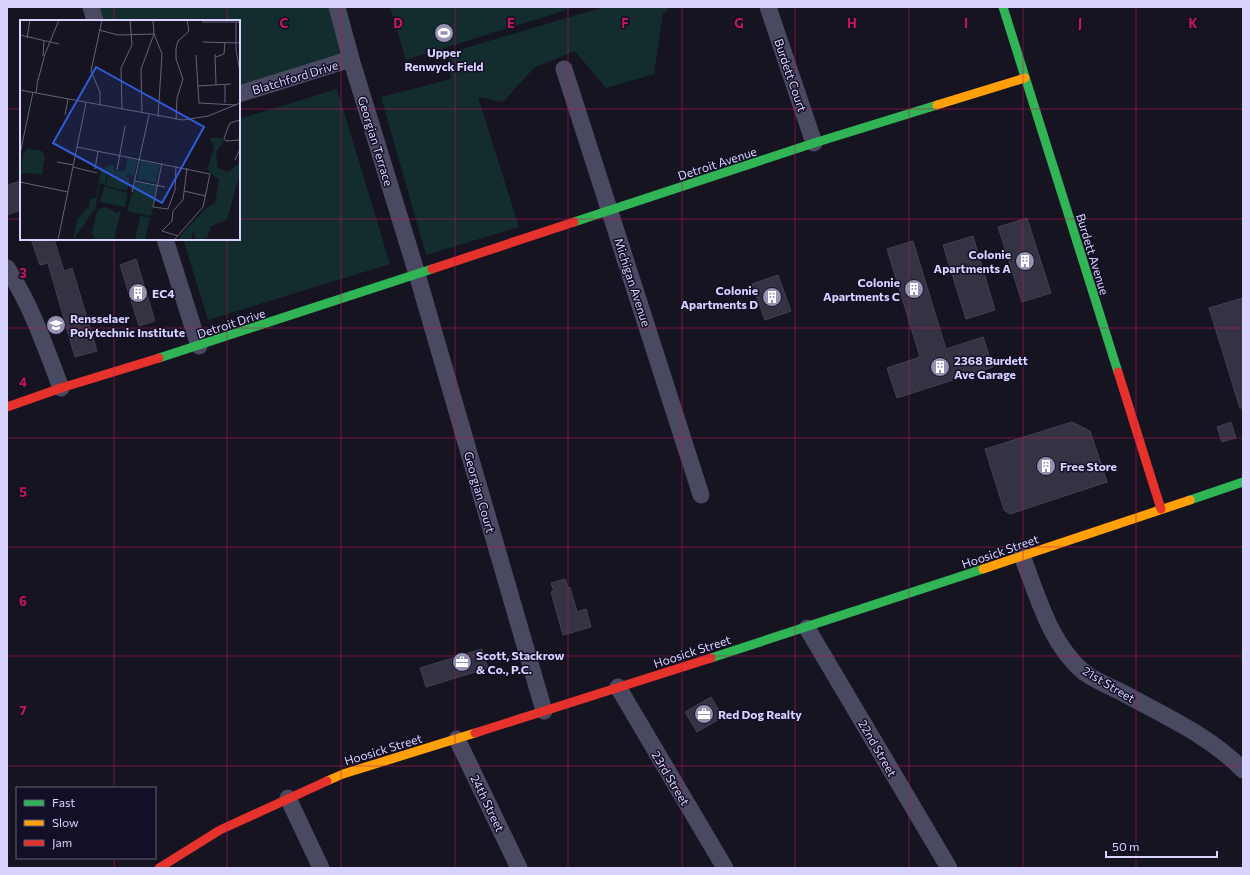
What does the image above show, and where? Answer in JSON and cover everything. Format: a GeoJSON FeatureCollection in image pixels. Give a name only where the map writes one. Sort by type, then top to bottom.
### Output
{"type":"FeatureCollection","features":[{"type":"Feature","properties":{"kind":"main road","name":"Burdett Avenue"},"geometry":{"type":"LineString","coordinates":[[1003,7],[1161,509]]}},
{"type":"Feature","properties":{"kind":"main road","name":"Detroit Avenue"},"geometry":{"type":"LineString","coordinates":[[417,274],[814,143],[1025,78]]}},
{"type":"Feature","properties":{"kind":"main road","name":"Detroit Drive"},"geometry":{"type":"LineString","coordinates":[[7,407],[61,388],[199,346],[417,274]]}},
{"type":"Feature","properties":{"kind":"main road","name":"Hoosick Street"},"geometry":{"type":"LineString","coordinates":[[159,868],[220,830],[343,774],[807,628],[1243,482]]}},
{"type":"Feature","properties":{"kind":"street"},"geometry":{"type":"LineString","coordinates":[[91,7],[95,20]]}},
{"type":"Feature","properties":{"kind":"street","name":"Georgian Terrace"},"geometry":{"type":"LineString","coordinates":[[337,7],[351,60],[417,274]]}},
{"type":"Feature","properties":{"kind":"street","name":"Burdett Court"},"geometry":{"type":"LineString","coordinates":[[768,7],[814,143]]}},
{"type":"Feature","properties":{"kind":"street","name":"Blatchford Drive"},"geometry":{"type":"LineString","coordinates":[[240,94],[351,60]]}},
{"type":"Feature","properties":{"kind":"street","name":"Michigan Avenue"},"geometry":{"type":"LineString","coordinates":[[564,69],[701,495]]}},
{"type":"Feature","properties":{"kind":"street"},"geometry":{"type":"LineString","coordinates":[[164,240],[199,346]]}},
{"type":"Feature","properties":{"kind":"street"},"geometry":{"type":"LineString","coordinates":[[7,268],[22,292],[33,315],[61,388]]}},
{"type":"Feature","properties":{"kind":"street","name":"Georgian Court"},"geometry":{"type":"LineString","coordinates":[[417,274],[544,710]]}},
{"type":"Feature","properties":{"kind":"street","name":"21st Street"},"geometry":{"type":"LineString","coordinates":[[1022,556],[1046,618],[1056,637],[1071,658],[1086,673],[1200,735],[1233,760],[1243,770]]}},
{"type":"Feature","properties":{"kind":"street","name":"22nd Street"},"geometry":{"type":"LineString","coordinates":[[807,628],[949,868]]}},
{"type":"Feature","properties":{"kind":"street","name":"23rd Street"},"geometry":{"type":"LineString","coordinates":[[618,687],[725,868]]}},
{"type":"Feature","properties":{"kind":"street","name":"24th Street"},"geometry":{"type":"LineString","coordinates":[[457,739],[519,868]]}},
{"type":"Feature","properties":{"kind":"street"},"geometry":{"type":"LineString","coordinates":[[288,798],[321,868]]}},
{"type":"Feature","properties":{"kind":"green space"},"geometry":{"type":"Polygon","coordinates":[[[91,7],[336,7],[351,59],[240,94],[240,20],[95,20],[91,7]]]}},
{"type":"Feature","properties":{"kind":"green space","name":"Upper Renwyck Field"},"geometry":{"type":"Polygon","coordinates":[[[390,7],[576,7],[406,60],[390,7]]]}},
{"type":"Feature","properties":{"kind":"green space"},"geometry":{"type":"Polygon","coordinates":[[[604,7],[670,7],[663,14],[654,74],[606,88],[575,51],[534,68],[503,102],[478,97],[519,227],[426,255],[381,97],[451,79],[448,53],[604,7]]]}},
{"type":"Feature","properties":{"kind":"green space"},"geometry":{"type":"Polygon","coordinates":[[[337,89],[390,264],[208,320],[183,240],[240,240],[240,119],[337,89]]]}},
{"type":"Feature","properties":{"kind":"building"},"geometry":{"type":"Polygon","coordinates":[[[20,181],[20,210],[7,215],[7,185],[20,181]]]}},
{"type":"Feature","properties":{"kind":"building","name":"Colonie Apartments A"},"geometry":{"type":"Polygon","coordinates":[[[1027,218],[1051,293],[1022,302],[998,227],[1027,218]]]}},
{"type":"Feature","properties":{"kind":"building"},"geometry":{"type":"Polygon","coordinates":[[[973,236],[995,310],[966,319],[943,245],[973,236]]]}},
{"type":"Feature","properties":{"kind":"building"},"geometry":{"type":"Polygon","coordinates":[[[31,240],[54,240],[64,271],[72,268],[97,351],[75,357],[48,263],[40,265],[31,240]]]}},
{"type":"Feature","properties":{"kind":"building"},"geometry":{"type":"Polygon","coordinates":[[[913,241],[946,349],[983,337],[993,367],[897,398],[887,368],[920,357],[887,249],[913,241]]]}},
{"type":"Feature","properties":{"kind":"building","name":"EC4"},"geometry":{"type":"Polygon","coordinates":[[[136,259],[155,321],[139,326],[120,265],[136,259]]]}},
{"type":"Feature","properties":{"kind":"building","name":"Colonie Apartments D"},"geometry":{"type":"Polygon","coordinates":[[[778,275],[791,311],[765,320],[752,284],[778,275]]]}},
{"type":"Feature","properties":{"kind":"building"},"geometry":{"type":"Polygon","coordinates":[[[1243,298],[1243,408],[1240,408],[1209,308],[1243,298]]]}},
{"type":"Feature","properties":{"kind":"building","name":"Free Store"},"geometry":{"type":"Polygon","coordinates":[[[1072,422],[1090,431],[1107,482],[1010,514],[1004,510],[985,449],[1072,422]]]}},
{"type":"Feature","properties":{"kind":"building"},"geometry":{"type":"Polygon","coordinates":[[[1231,422],[1236,438],[1222,442],[1217,427],[1231,422]]]}},
{"type":"Feature","properties":{"kind":"building"},"geometry":{"type":"Polygon","coordinates":[[[565,579],[568,588],[570,587],[577,612],[586,609],[591,627],[563,635],[551,592],[554,591],[551,583],[565,579]]]}},
{"type":"Feature","properties":{"kind":"building"},"geometry":{"type":"Polygon","coordinates":[[[482,649],[488,668],[426,687],[420,668],[482,649]]]}},
{"type":"Feature","properties":{"kind":"building","name":"Red Dog Realty"},"geometry":{"type":"Polygon","coordinates":[[[711,697],[723,717],[697,732],[685,712],[711,697]]]}},
{"type":"Feature","properties":{"kind":"traffic: fast"},"geometry":{"type":"LineString","coordinates":[[1003,7],[1118,372]]}},
{"type":"Feature","properties":{"kind":"traffic: fast"},"geometry":{"type":"LineString","coordinates":[[574,222],[814,143],[937,105]]}},
{"type":"Feature","properties":{"kind":"traffic: fast"},"geometry":{"type":"LineString","coordinates":[[159,358],[432,269]]}},
{"type":"Feature","properties":{"kind":"traffic: fast"},"geometry":{"type":"LineString","coordinates":[[1190,500],[1243,482]]}},
{"type":"Feature","properties":{"kind":"traffic: fast"},"geometry":{"type":"LineString","coordinates":[[711,658],[983,569]]}},
{"type":"Feature","properties":{"kind":"traffic: slow"},"geometry":{"type":"LineString","coordinates":[[937,105],[1025,78]]}},
{"type":"Feature","properties":{"kind":"traffic: slow"},"geometry":{"type":"LineString","coordinates":[[983,569],[1190,500]]}},
{"type":"Feature","properties":{"kind":"traffic: slow"},"geometry":{"type":"LineString","coordinates":[[327,781],[343,774],[475,733]]}},
{"type":"Feature","properties":{"kind":"traffic: jam"},"geometry":{"type":"LineString","coordinates":[[432,269],[574,222]]}},
{"type":"Feature","properties":{"kind":"traffic: jam"},"geometry":{"type":"LineString","coordinates":[[7,407],[61,388],[159,358]]}},
{"type":"Feature","properties":{"kind":"traffic: jam"},"geometry":{"type":"LineString","coordinates":[[1118,372],[1161,509]]}},
{"type":"Feature","properties":{"kind":"traffic: jam"},"geometry":{"type":"LineString","coordinates":[[475,733],[711,658]]}},
{"type":"Feature","properties":{"kind":"traffic: jam"},"geometry":{"type":"LineString","coordinates":[[159,868],[220,830],[327,781]]}},
{"type":"Feature","properties":{"kind":"place","name":"Upper Renwyck Field"},"geometry":{"type":"Point","coordinates":[444,33]}},
{"type":"Feature","properties":{"kind":"place","name":"Colonie Apartments A"},"geometry":{"type":"Point","coordinates":[1025,261]}},
{"type":"Feature","properties":{"kind":"place","name":"Colonie Apartments C"},"geometry":{"type":"Point","coordinates":[914,289]}},
{"type":"Feature","properties":{"kind":"place","name":"EC4"},"geometry":{"type":"Point","coordinates":[138,293]}},
{"type":"Feature","properties":{"kind":"place","name":"Colonie Apartments D"},"geometry":{"type":"Point","coordinates":[772,297]}},
{"type":"Feature","properties":{"kind":"place","name":"Rensselaer Polytechnic Institute"},"geometry":{"type":"Point","coordinates":[56,325]}},
{"type":"Feature","properties":{"kind":"place","name":"2368 Burdett Ave Garage"},"geometry":{"type":"Point","coordinates":[940,367]}},
{"type":"Feature","properties":{"kind":"place","name":"Free Store"},"geometry":{"type":"Point","coordinates":[1046,466]}},
{"type":"Feature","properties":{"kind":"place","name":"Scott, Stackrow & Co., P.C."},"geometry":{"type":"Point","coordinates":[462,662]}},
{"type":"Feature","properties":{"kind":"place","name":"Red Dog Realty"},"geometry":{"type":"Point","coordinates":[704,714]}}]}
